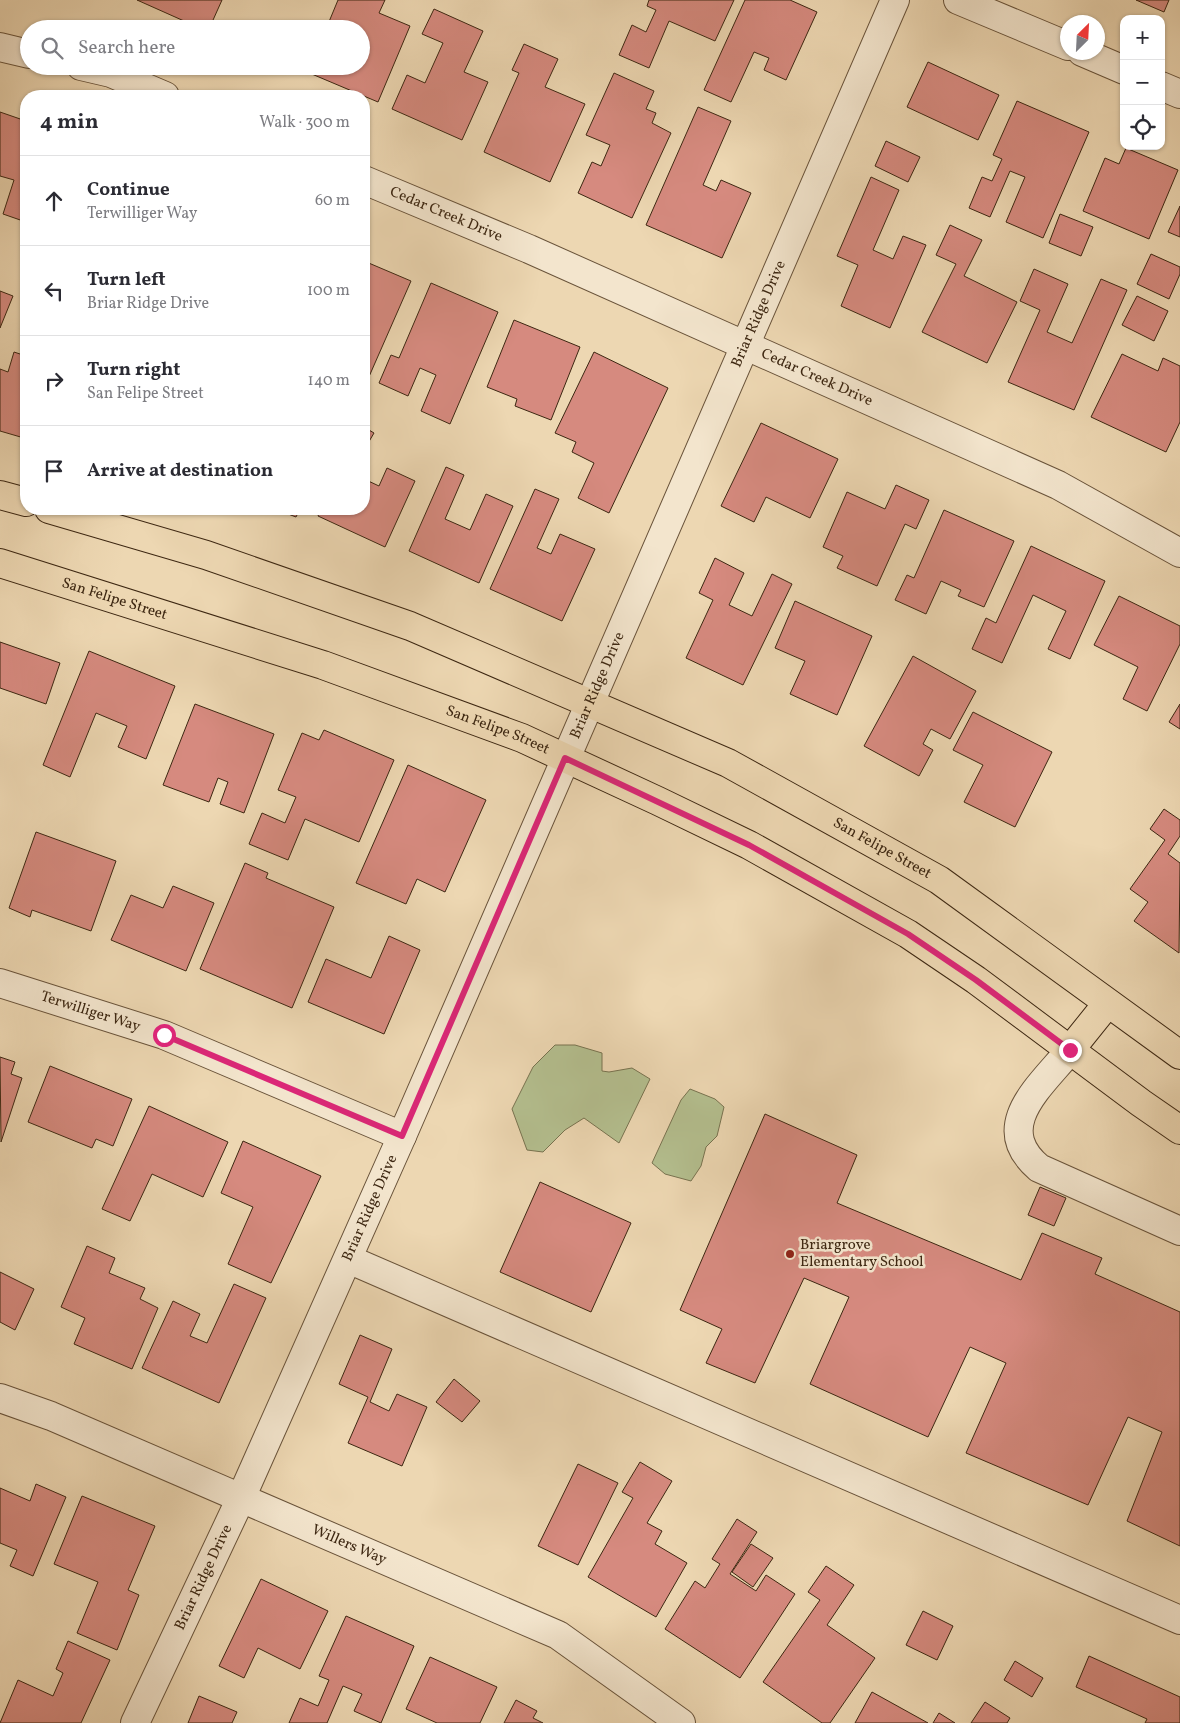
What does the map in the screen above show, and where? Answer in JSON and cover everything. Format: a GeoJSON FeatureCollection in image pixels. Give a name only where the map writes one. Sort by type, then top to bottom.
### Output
{"type":"FeatureCollection","features":[{"type":"Feature","properties":{"kind":"main road","name":"San Felipe Street"},"geometry":{"type":"LineString","coordinates":[[69,515],[206,555],[410,626],[728,763],[939,880],[1107,1004],[1180,1055]]}},
{"type":"Feature","properties":{"kind":"main road","name":"San Felipe Street"},"geometry":{"type":"LineString","coordinates":[[0,563],[324,665],[522,738],[749,845],[908,934],[976,980],[1180,1130]]}},
{"type":"Feature","properties":{"kind":"main road"},"geometry":{"type":"LineString","coordinates":[[1070,1050],[1107,1004]]}},
{"type":"Feature","properties":{"kind":"street","name":"Briar Ridge Drive"},"geometry":{"type":"LineString","coordinates":[[135,1723],[241,1498],[402,1136],[895,0]]}},
{"type":"Feature","properties":{"kind":"street"},"geometry":{"type":"LineString","coordinates":[[958,0],[1060,43]]}},
{"type":"Feature","properties":{"kind":"street"},"geometry":{"type":"LineString","coordinates":[[0,47],[20,52]]}},
{"type":"Feature","properties":{"kind":"street"},"geometry":{"type":"LineString","coordinates":[[1101,60],[1120,68]]}},
{"type":"Feature","properties":{"kind":"street"},"geometry":{"type":"LineString","coordinates":[[116,75],[152,90]]}},
{"type":"Feature","properties":{"kind":"street"},"geometry":{"type":"LineString","coordinates":[[1165,88],[1180,94]]}},
{"type":"Feature","properties":{"kind":"street","name":"Cedar Creek Drive"},"geometry":{"type":"LineString","coordinates":[[370,182],[530,249],[1058,485],[1180,553]]}},
{"type":"Feature","properties":{"kind":"street","name":"Terwilliger Way"},"geometry":{"type":"LineString","coordinates":[[0,983],[164,1035],[402,1136]]}},
{"type":"Feature","properties":{"kind":"street"},"geometry":{"type":"LineString","coordinates":[[1070,1050],[1026,1105],[1020,1117],[1017,1128],[1018,1141],[1026,1157],[1039,1168],[1180,1230]]}},
{"type":"Feature","properties":{"kind":"street"},"geometry":{"type":"LineString","coordinates":[[348,1258],[1180,1620]]}},
{"type":"Feature","properties":{"kind":"street","name":"Willers Way"},"geometry":{"type":"LineString","coordinates":[[0,1398],[52,1416],[558,1635],[681,1723]]}},
{"type":"Feature","properties":{"kind":"green space"},"geometry":{"type":"Polygon","coordinates":[[[555,1045],[575,1045],[602,1053],[602,1071],[609,1072],[632,1068],[650,1079],[619,1143],[584,1118],[565,1130],[543,1152],[527,1150],[512,1109],[533,1067],[555,1045]]]}},
{"type":"Feature","properties":{"kind":"green space"},"geometry":{"type":"Polygon","coordinates":[[[690,1089],[715,1099],[724,1107],[717,1136],[706,1147],[701,1166],[691,1181],[665,1174],[652,1163],[681,1100],[690,1089]]]}},
{"type":"Feature","properties":{"kind":"building"},"geometry":{"type":"Polygon","coordinates":[[[137,0],[222,0],[213,20],[182,20],[137,0]]]}},
{"type":"Feature","properties":{"kind":"building"},"geometry":{"type":"Polygon","coordinates":[[[338,0],[385,0],[379,13],[410,26],[378,102],[370,99],[370,90],[350,90],[314,75],[370,75],[370,20],[330,20],[338,0]]]}},
{"type":"Feature","properties":{"kind":"building"},"geometry":{"type":"Polygon","coordinates":[[[649,0],[734,0],[715,41],[669,21],[649,68],[619,55],[632,25],[646,32],[656,10],[647,6],[649,0]]]}},
{"type":"Feature","properties":{"kind":"building"},"geometry":{"type":"Polygon","coordinates":[[[745,0],[790,0],[817,12],[786,80],[764,70],[769,58],[754,52],[731,102],[704,90],[745,0]]]}},
{"type":"Feature","properties":{"kind":"building"},"geometry":{"type":"Polygon","coordinates":[[[1136,0],[1169,0],[1164,12],[1136,0]]]}},
{"type":"Feature","properties":{"kind":"building"},"geometry":{"type":"Polygon","coordinates":[[[434,9],[483,31],[464,72],[488,82],[462,140],[392,109],[407,75],[425,83],[443,43],[422,34],[434,9]]]}},
{"type":"Feature","properties":{"kind":"building"},"geometry":{"type":"Polygon","coordinates":[[[524,44],[558,59],[545,87],[585,104],[550,182],[484,152],[519,73],[512,70],[524,44]]]}},
{"type":"Feature","properties":{"kind":"building"},"geometry":{"type":"Polygon","coordinates":[[[928,62],[999,95],[978,140],[907,107],[928,62]]]}},
{"type":"Feature","properties":{"kind":"building"},"geometry":{"type":"Polygon","coordinates":[[[614,73],[654,91],[646,109],[656,113],[652,123],[671,133],[632,218],[578,193],[592,162],[601,166],[610,145],[586,135],[614,73]]]}},
{"type":"Feature","properties":{"kind":"building"},"geometry":{"type":"Polygon","coordinates":[[[1017,101],[1089,132],[1043,238],[1006,222],[1025,177],[1010,171],[990,217],[969,208],[982,177],[992,181],[1002,159],[993,155],[1017,101]]]}},
{"type":"Feature","properties":{"kind":"building"},"geometry":{"type":"Polygon","coordinates":[[[698,107],[731,121],[703,185],[716,191],[721,180],[751,193],[722,258],[646,225],[698,107]]]}},
{"type":"Feature","properties":{"kind":"building"},"geometry":{"type":"Polygon","coordinates":[[[0,112],[20,119],[20,220],[3,214],[14,180],[0,176],[0,112]]]}},
{"type":"Feature","properties":{"kind":"building"},"geometry":{"type":"Polygon","coordinates":[[[886,141],[920,157],[908,182],[875,166],[886,141]]]}},
{"type":"Feature","properties":{"kind":"building"},"geometry":{"type":"Polygon","coordinates":[[[1125,150],[1131,150],[1178,170],[1149,239],[1083,211],[1105,158],[1119,164],[1125,150]]]}},
{"type":"Feature","properties":{"kind":"building"},"geometry":{"type":"Polygon","coordinates":[[[871,177],[899,190],[873,250],[893,259],[903,236],[926,245],[890,328],[841,306],[858,265],[837,256],[871,177]]]}},
{"type":"Feature","properties":{"kind":"building"},"geometry":{"type":"Polygon","coordinates":[[[1180,206],[1180,237],[1168,232],[1180,206]]]}},
{"type":"Feature","properties":{"kind":"building"},"geometry":{"type":"Polygon","coordinates":[[[1060,214],[1093,227],[1081,256],[1049,243],[1060,214]]]}},
{"type":"Feature","properties":{"kind":"building"},"geometry":{"type":"Polygon","coordinates":[[[950,225],[982,240],[964,276],[1017,302],[987,363],[922,332],[956,264],[936,255],[950,225]]]}},
{"type":"Feature","properties":{"kind":"building"},"geometry":{"type":"Polygon","coordinates":[[[1151,254],[1180,267],[1180,274],[1169,299],[1137,284],[1151,254]]]}},
{"type":"Feature","properties":{"kind":"building"},"geometry":{"type":"Polygon","coordinates":[[[370,264],[411,281],[370,374],[370,264]]]}},
{"type":"Feature","properties":{"kind":"building"},"geometry":{"type":"Polygon","coordinates":[[[1034,269],[1068,284],[1047,332],[1072,343],[1101,279],[1127,290],[1074,410],[1008,382],[1040,310],[1020,301],[1034,269]]]}},
{"type":"Feature","properties":{"kind":"building"},"geometry":{"type":"Polygon","coordinates":[[[431,283],[498,312],[450,424],[421,411],[436,375],[420,368],[408,396],[379,383],[391,355],[399,358],[431,283]]]}},
{"type":"Feature","properties":{"kind":"building"},"geometry":{"type":"Polygon","coordinates":[[[0,291],[13,296],[0,328],[0,291]]]}},
{"type":"Feature","properties":{"kind":"building"},"geometry":{"type":"Polygon","coordinates":[[[1137,296],[1168,311],[1154,341],[1122,325],[1137,296]]]}},
{"type":"Feature","properties":{"kind":"building"},"geometry":{"type":"Polygon","coordinates":[[[514,320],[580,347],[551,420],[515,406],[517,399],[487,387],[514,320]]]}},
{"type":"Feature","properties":{"kind":"building"},"geometry":{"type":"Polygon","coordinates":[[[14,352],[20,354],[20,437],[0,431],[0,369],[8,372],[14,352]]]}},
{"type":"Feature","properties":{"kind":"building"},"geometry":{"type":"Polygon","coordinates":[[[594,352],[668,388],[609,513],[578,498],[594,463],[572,452],[576,442],[555,433],[594,352]]]}},
{"type":"Feature","properties":{"kind":"building"},"geometry":{"type":"Polygon","coordinates":[[[1122,354],[1158,371],[1163,358],[1180,366],[1180,422],[1166,452],[1091,417],[1122,354]]]}},
{"type":"Feature","properties":{"kind":"building"},"geometry":{"type":"Polygon","coordinates":[[[761,423],[838,459],[810,518],[766,497],[754,522],[721,506],[761,423]]]}},
{"type":"Feature","properties":{"kind":"building"},"geometry":{"type":"Polygon","coordinates":[[[370,431],[374,433],[370,440],[370,431]]]}},
{"type":"Feature","properties":{"kind":"building"},"geometry":{"type":"Polygon","coordinates":[[[446,467],[464,475],[445,519],[470,530],[486,494],[513,506],[479,583],[409,551],[446,467]]]}},
{"type":"Feature","properties":{"kind":"building"},"geometry":{"type":"Polygon","coordinates":[[[387,468],[415,481],[385,547],[318,516],[370,515],[370,482],[379,486],[387,468]]]}},
{"type":"Feature","properties":{"kind":"building"},"geometry":{"type":"Polygon","coordinates":[[[896,485],[929,500],[916,529],[905,524],[877,586],[837,568],[843,556],[823,547],[847,492],[885,509],[896,485]]]}},
{"type":"Feature","properties":{"kind":"building"},"geometry":{"type":"Polygon","coordinates":[[[535,489],[559,499],[537,548],[551,554],[560,534],[595,549],[562,621],[490,589],[535,489]]]}},
{"type":"Feature","properties":{"kind":"building"},"geometry":{"type":"Polygon","coordinates":[[[944,510],[1014,541],[984,607],[958,596],[961,590],[941,581],[926,614],[895,600],[907,575],[914,578],[944,510]]]}},
{"type":"Feature","properties":{"kind":"building"},"geometry":{"type":"Polygon","coordinates":[[[1031,546],[1105,581],[1070,659],[1048,649],[1066,611],[1033,595],[1002,663],[972,649],[986,618],[996,623],[1031,546]]]}},
{"type":"Feature","properties":{"kind":"building"},"geometry":{"type":"Polygon","coordinates":[[[715,558],[744,573],[729,605],[752,616],[772,574],[792,584],[743,685],[686,658],[713,600],[699,593],[715,558]]]}},
{"type":"Feature","properties":{"kind":"building"},"geometry":{"type":"Polygon","coordinates":[[[1119,596],[1180,626],[1180,644],[1147,711],[1123,699],[1138,667],[1094,645],[1119,596]]]}},
{"type":"Feature","properties":{"kind":"building"},"geometry":{"type":"Polygon","coordinates":[[[795,601],[872,636],[837,715],[790,694],[805,661],[775,648],[795,601]]]}},
{"type":"Feature","properties":{"kind":"building"},"geometry":{"type":"Polygon","coordinates":[[[0,642],[60,663],[46,704],[0,688],[0,642]]]}},
{"type":"Feature","properties":{"kind":"building"},"geometry":{"type":"Polygon","coordinates":[[[89,651],[175,686],[146,759],[118,747],[127,726],[96,713],[70,777],[43,765],[89,651]]]}},
{"type":"Feature","properties":{"kind":"building"},"geometry":{"type":"Polygon","coordinates":[[[913,656],[976,691],[950,739],[931,729],[923,744],[933,750],[919,776],[864,746],[913,656]]]}},
{"type":"Feature","properties":{"kind":"building"},"geometry":{"type":"Polygon","coordinates":[[[195,704],[274,734],[244,813],[220,804],[228,782],[218,778],[209,802],[163,785],[195,704]]]}},
{"type":"Feature","properties":{"kind":"building"},"geometry":{"type":"Polygon","coordinates":[[[1180,704],[1180,729],[1169,722],[1180,704]]]}},
{"type":"Feature","properties":{"kind":"building"},"geometry":{"type":"Polygon","coordinates":[[[973,712],[1052,752],[1015,827],[964,802],[983,765],[953,750],[973,712]]]}},
{"type":"Feature","properties":{"kind":"building"},"geometry":{"type":"Polygon","coordinates":[[[324,730],[394,760],[359,842],[305,819],[288,860],[249,844],[262,813],[285,823],[296,797],[278,790],[302,733],[319,740],[324,730]]]}},
{"type":"Feature","properties":{"kind":"building"},"geometry":{"type":"Polygon","coordinates":[[[408,765],[486,800],[445,892],[417,879],[406,904],[356,883],[408,765]]]}},
{"type":"Feature","properties":{"kind":"building"},"geometry":{"type":"Polygon","coordinates":[[[1164,809],[1180,820],[1180,836],[1168,854],[1180,863],[1179,953],[1134,921],[1148,902],[1130,889],[1165,840],[1150,829],[1164,809]]]}},
{"type":"Feature","properties":{"kind":"building"},"geometry":{"type":"Polygon","coordinates":[[[36,832],[116,861],[91,931],[32,910],[30,917],[9,908],[36,832]]]}},
{"type":"Feature","properties":{"kind":"building"},"geometry":{"type":"Polygon","coordinates":[[[245,863],[268,873],[266,878],[334,907],[292,1008],[200,969],[245,863]]]}},
{"type":"Feature","properties":{"kind":"building"},"geometry":{"type":"Polygon","coordinates":[[[173,886],[214,903],[186,971],[111,940],[131,895],[163,908],[173,886]]]}},
{"type":"Feature","properties":{"kind":"building"},"geometry":{"type":"Polygon","coordinates":[[[389,936],[420,950],[384,1034],[308,1002],[326,959],[371,978],[389,936]]]}},
{"type":"Feature","properties":{"kind":"building"},"geometry":{"type":"Polygon","coordinates":[[[0,1057],[15,1062],[11,1074],[22,1078],[1,1142],[0,1057]]]}},
{"type":"Feature","properties":{"kind":"building"},"geometry":{"type":"Polygon","coordinates":[[[50,1066],[132,1099],[113,1146],[96,1139],[92,1148],[28,1122],[50,1066]]]}},
{"type":"Feature","properties":{"kind":"building"},"geometry":{"type":"Polygon","coordinates":[[[149,1106],[228,1142],[203,1197],[152,1174],[130,1221],[102,1209],[149,1106]]]}},
{"type":"Feature","properties":{"kind":"building"},"geometry":{"type":"Polygon","coordinates":[[[765,1114],[857,1155],[837,1203],[1021,1280],[1042,1233],[1102,1258],[1095,1274],[1180,1312],[1180,1546],[1127,1521],[1162,1432],[1128,1417],[1088,1505],[966,1453],[1006,1363],[970,1347],[928,1437],[810,1384],[849,1297],[804,1278],[755,1383],[706,1363],[722,1329],[680,1310],[765,1114]]]}},
{"type":"Feature","properties":{"kind":"building"},"geometry":{"type":"Polygon","coordinates":[[[243,1141],[321,1176],[271,1283],[228,1264],[253,1207],[221,1193],[243,1141]]]}},
{"type":"Feature","properties":{"kind":"building"},"geometry":{"type":"Polygon","coordinates":[[[540,1182],[631,1223],[591,1312],[500,1272],[540,1182]]]}},
{"type":"Feature","properties":{"kind":"building"},"geometry":{"type":"Polygon","coordinates":[[[1040,1187],[1066,1198],[1054,1226],[1028,1215],[1040,1187]]]}},
{"type":"Feature","properties":{"kind":"building"},"geometry":{"type":"Polygon","coordinates":[[[87,1246],[115,1258],[109,1273],[145,1288],[140,1299],[158,1308],[132,1369],[74,1344],[85,1318],[61,1307],[87,1246]]]}},
{"type":"Feature","properties":{"kind":"building"},"geometry":{"type":"Polygon","coordinates":[[[0,1272],[34,1289],[15,1330],[0,1322],[0,1272]]]}},
{"type":"Feature","properties":{"kind":"building"},"geometry":{"type":"Polygon","coordinates":[[[234,1284],[266,1298],[219,1403],[142,1368],[173,1301],[200,1314],[190,1336],[207,1343],[234,1284]]]}},
{"type":"Feature","properties":{"kind":"building"},"geometry":{"type":"Polygon","coordinates":[[[360,1335],[392,1349],[370,1402],[389,1411],[397,1394],[427,1407],[402,1466],[348,1443],[368,1397],[339,1384],[360,1335]]]}},
{"type":"Feature","properties":{"kind":"building"},"geometry":{"type":"Polygon","coordinates":[[[454,1379],[480,1401],[462,1422],[436,1402],[454,1379]]]}},
{"type":"Feature","properties":{"kind":"building"},"geometry":{"type":"Polygon","coordinates":[[[640,1462],[672,1481],[647,1523],[662,1531],[655,1544],[687,1563],[656,1617],[588,1577],[633,1498],[622,1492],[640,1462]]]}},
{"type":"Feature","properties":{"kind":"building"},"geometry":{"type":"Polygon","coordinates":[[[578,1464],[618,1483],[578,1565],[538,1546],[578,1464]]]}},
{"type":"Feature","properties":{"kind":"building"},"geometry":{"type":"Polygon","coordinates":[[[36,1484],[66,1497],[33,1576],[10,1566],[17,1550],[0,1543],[0,1488],[30,1501],[36,1484]]]}},
{"type":"Feature","properties":{"kind":"building"},"geometry":{"type":"Polygon","coordinates":[[[82,1496],[155,1526],[128,1590],[139,1595],[117,1650],[77,1633],[98,1582],[54,1564],[82,1496]]]}},
{"type":"Feature","properties":{"kind":"building"},"geometry":{"type":"Polygon","coordinates":[[[737,1519],[757,1532],[730,1574],[756,1591],[766,1575],[795,1594],[740,1678],[665,1629],[695,1581],[705,1588],[720,1564],[712,1559],[737,1519]]]}},
{"type":"Feature","properties":{"kind":"building"},"geometry":{"type":"Polygon","coordinates":[[[751,1544],[773,1558],[753,1587],[732,1572],[751,1544]]]}},
{"type":"Feature","properties":{"kind":"building"},"geometry":{"type":"Polygon","coordinates":[[[826,1566],[854,1585],[827,1625],[875,1658],[830,1723],[822,1723],[763,1682],[820,1600],[808,1592],[826,1566]]]}},
{"type":"Feature","properties":{"kind":"building"},"geometry":{"type":"Polygon","coordinates":[[[261,1579],[328,1611],[300,1669],[258,1648],[244,1678],[219,1666],[261,1579]]]}},
{"type":"Feature","properties":{"kind":"building"},"geometry":{"type":"Polygon","coordinates":[[[923,1611],[953,1626],[937,1660],[906,1645],[923,1611]]]}},
{"type":"Feature","properties":{"kind":"building"},"geometry":{"type":"Polygon","coordinates":[[[346,1616],[414,1646],[381,1723],[354,1711],[362,1694],[343,1686],[327,1723],[289,1723],[300,1698],[318,1706],[329,1680],[319,1676],[346,1616]]]}},
{"type":"Feature","properties":{"kind":"building"},"geometry":{"type":"Polygon","coordinates":[[[68,1641],[110,1660],[81,1723],[0,1723],[18,1680],[53,1696],[63,1673],[56,1669],[68,1641]]]}},
{"type":"Feature","properties":{"kind":"building"},"geometry":{"type":"Polygon","coordinates":[[[1089,1656],[1180,1697],[1180,1723],[1145,1723],[1147,1719],[1076,1687],[1089,1656]]]}},
{"type":"Feature","properties":{"kind":"building"},"geometry":{"type":"Polygon","coordinates":[[[430,1657],[497,1687],[480,1723],[437,1723],[406,1709],[430,1657]]]}},
{"type":"Feature","properties":{"kind":"building"},"geometry":{"type":"Polygon","coordinates":[[[1015,1661],[1043,1678],[1032,1697],[1004,1680],[1015,1661]]]}},
{"type":"Feature","properties":{"kind":"building"},"geometry":{"type":"Polygon","coordinates":[[[872,1692],[928,1723],[855,1723],[872,1692]]]}},
{"type":"Feature","properties":{"kind":"building"},"geometry":{"type":"Polygon","coordinates":[[[199,1696],[237,1712],[232,1723],[188,1723],[199,1696]]]}},
{"type":"Feature","properties":{"kind":"building"},"geometry":{"type":"Polygon","coordinates":[[[516,1700],[537,1711],[533,1718],[543,1723],[504,1723],[516,1700]]]}},
{"type":"Feature","properties":{"kind":"building"},"geometry":{"type":"Polygon","coordinates":[[[985,1702],[1010,1718],[1007,1723],[971,1723],[985,1702]]]}},
{"type":"Feature","properties":{"kind":"building"},"geometry":{"type":"Polygon","coordinates":[[[939,1713],[955,1723],[933,1723],[939,1713]]]}},
{"type":"Feature","properties":{"kind":"place","name":"Briargrove Elementary School"},"geometry":{"type":"Point","coordinates":[790,1254]}},
{"type":"Feature","properties":{"kind":"route"},"geometry":{"type":"LineString","coordinates":[[164,1035],[402,1136],[565,758],[749,845],[908,934],[976,980],[1070,1050]]}}]}
